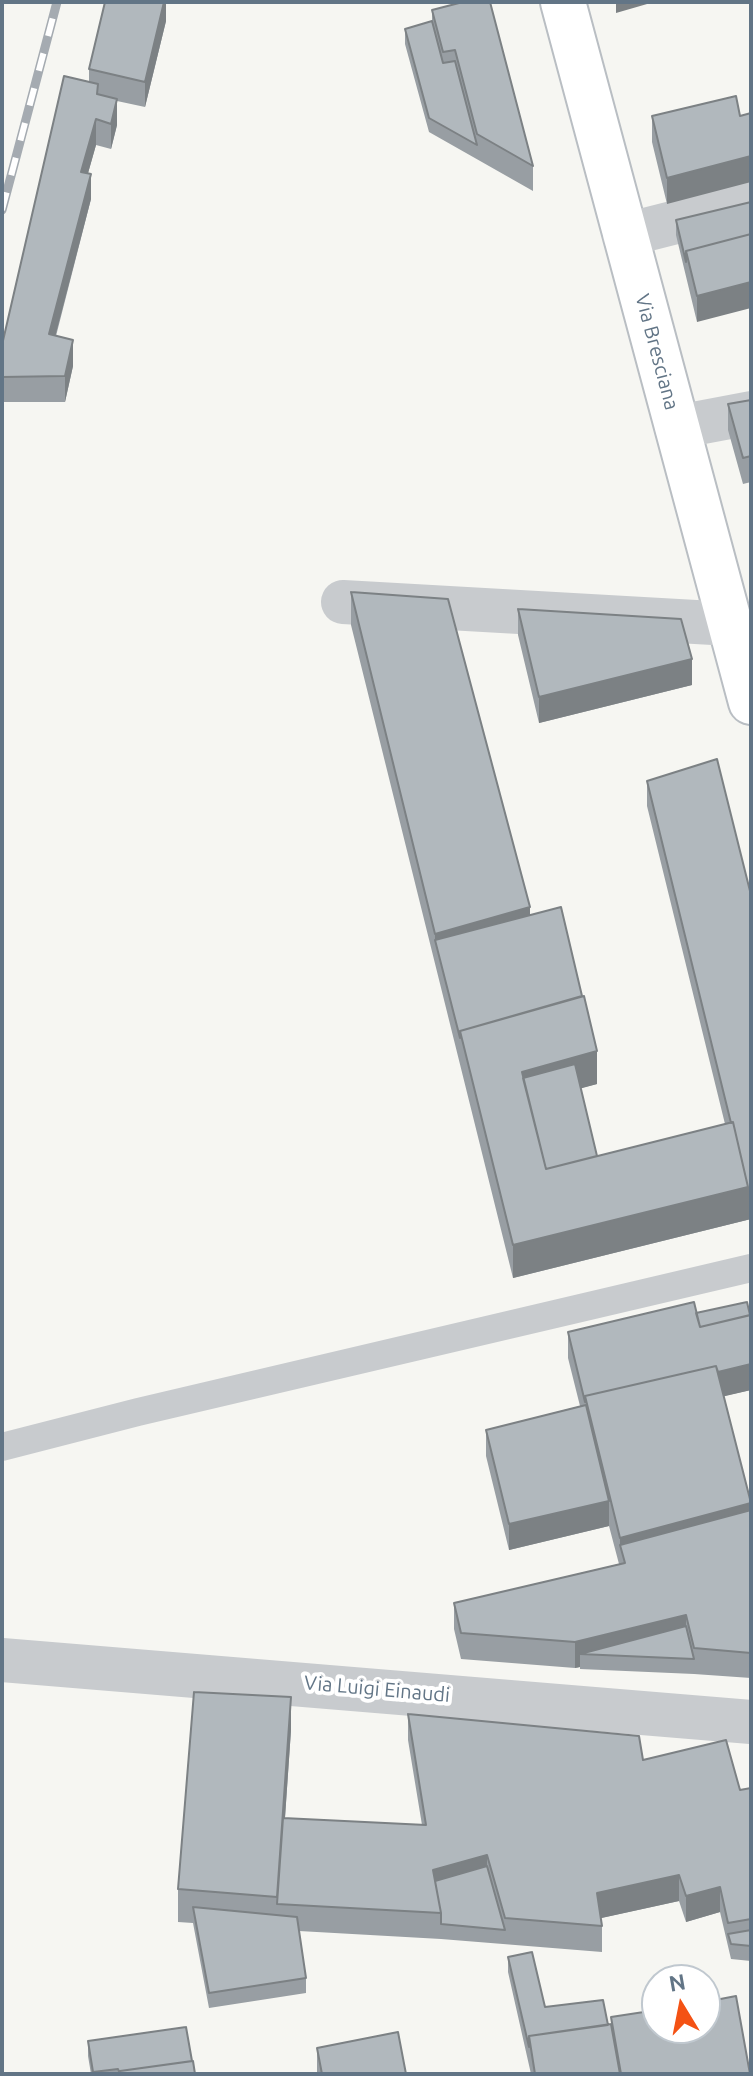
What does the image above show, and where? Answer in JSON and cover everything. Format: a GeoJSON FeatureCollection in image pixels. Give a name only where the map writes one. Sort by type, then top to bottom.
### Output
{"type":"FeatureCollection","features":[{"type":"Feature","properties":{"kind":"main road","name":"Via Bresciana"},"geometry":{"type":"LineString","coordinates":[[563,2],[751,702]]}},
{"type":"Feature","properties":{"kind":"street"},"geometry":{"type":"LineString","coordinates":[[625,235],[751,203]]}},
{"type":"Feature","properties":{"kind":"street"},"geometry":{"type":"LineString","coordinates":[[677,427],[751,413]]}},
{"type":"Feature","properties":{"kind":"street"},"geometry":{"type":"LineString","coordinates":[[343,602],[731,624]]}},
{"type":"Feature","properties":{"kind":"street","name":"Via Luigi Einaudi"},"geometry":{"type":"LineString","coordinates":[[2,1660],[751,1722]]}},
{"type":"Feature","properties":{"kind":"lane"},"geometry":{"type":"LineString","coordinates":[[2,1447],[138,1412],[751,1268]]}},
{"type":"Feature","properties":{"kind":"building"},"geometry":{"type":"Polygon","coordinates":[[[105,2],[164,2],[145,82],[89,69],[105,2]]]}},
{"type":"Feature","properties":{"kind":"building"},"geometry":{"type":"Polygon","coordinates":[[[463,2],[490,2],[533,166],[477,134],[455,50],[443,52],[432,10],[463,2]]]}},
{"type":"Feature","properties":{"kind":"building"},"geometry":{"type":"Polygon","coordinates":[[[432,21],[443,63],[455,61],[477,145],[429,118],[405,29],[432,21]]]}},
{"type":"Feature","properties":{"kind":"building"},"geometry":{"type":"Polygon","coordinates":[[[64,76],[98,84],[97,94],[117,99],[111,124],[96,119],[81,172],[91,174],[49,334],[73,340],[65,376],[2,377],[2,345],[64,76]]]}},
{"type":"Feature","properties":{"kind":"building"},"geometry":{"type":"Polygon","coordinates":[[[736,96],[740,116],[751,113],[751,156],[667,178],[652,116],[736,96]]]}},
{"type":"Feature","properties":{"kind":"building"},"geometry":{"type":"Polygon","coordinates":[[[751,202],[751,234],[686,251],[686,262],[676,220],[751,202]]]}},
{"type":"Feature","properties":{"kind":"building"},"geometry":{"type":"Polygon","coordinates":[[[751,234],[751,282],[697,296],[686,251],[751,234]]]}},
{"type":"Feature","properties":{"kind":"building"},"geometry":{"type":"Polygon","coordinates":[[[751,400],[751,456],[743,458],[728,404],[751,400]]]}},
{"type":"Feature","properties":{"kind":"building"},"geometry":{"type":"Polygon","coordinates":[[[351,592],[448,599],[530,907],[435,934],[351,592]]]}},
{"type":"Feature","properties":{"kind":"building"},"geometry":{"type":"Polygon","coordinates":[[[518,609],[681,619],[692,659],[539,697],[518,609]]]}},
{"type":"Feature","properties":{"kind":"building"},"geometry":{"type":"Polygon","coordinates":[[[717,759],[751,895],[751,1193],[748,1194],[733,1122],[647,781],[717,759]]]}},
{"type":"Feature","properties":{"kind":"building"},"geometry":{"type":"Polygon","coordinates":[[[561,907],[582,996],[460,1031],[460,1038],[435,940],[561,907]]]}},
{"type":"Feature","properties":{"kind":"building"},"geometry":{"type":"Polygon","coordinates":[[[584,996],[597,1051],[522,1072],[546,1169],[733,1122],[748,1187],[513,1245],[460,1031],[584,996]]]}},
{"type":"Feature","properties":{"kind":"building"},"geometry":{"type":"Polygon","coordinates":[[[575,1064],[597,1156],[546,1169],[523,1078],[575,1064]]]}},
{"type":"Feature","properties":{"kind":"building"},"geometry":{"type":"Polygon","coordinates":[[[694,1302],[700,1327],[751,1315],[751,1364],[718,1372],[716,1366],[585,1396],[585,1402],[568,1332],[694,1302]]]}},
{"type":"Feature","properties":{"kind":"building"},"geometry":{"type":"Polygon","coordinates":[[[747,1302],[750,1315],[700,1327],[696,1313],[747,1302]]]}},
{"type":"Feature","properties":{"kind":"building"},"geometry":{"type":"Polygon","coordinates":[[[716,1366],[751,1503],[620,1538],[585,1396],[716,1366]]]}},
{"type":"Feature","properties":{"kind":"building"},"geometry":{"type":"Polygon","coordinates":[[[586,1405],[609,1501],[509,1524],[486,1430],[586,1405]]]}},
{"type":"Feature","properties":{"kind":"building"},"geometry":{"type":"Polygon","coordinates":[[[751,1510],[751,1653],[694,1648],[686,1615],[575,1642],[461,1633],[454,1603],[625,1563],[620,1545],[751,1510]]]}},
{"type":"Feature","properties":{"kind":"building"},"geometry":{"type":"Polygon","coordinates":[[[686,1626],[694,1659],[580,1654],[686,1626]]]}},
{"type":"Feature","properties":{"kind":"building"},"geometry":{"type":"Polygon","coordinates":[[[194,1692],[291,1697],[277,1897],[178,1889],[194,1692]]]}},
{"type":"Feature","properties":{"kind":"building"},"geometry":{"type":"Polygon","coordinates":[[[408,1714],[639,1736],[643,1760],[726,1740],[740,1790],[751,1788],[751,1919],[728,1923],[720,1887],[686,1896],[679,1875],[597,1893],[602,1926],[505,1918],[487,1855],[433,1870],[441,1913],[277,1904],[283,1818],[426,1825],[408,1714]]]}},
{"type":"Feature","properties":{"kind":"building"},"geometry":{"type":"Polygon","coordinates":[[[487,1866],[505,1930],[441,1924],[435,1881],[487,1866]]]}},
{"type":"Feature","properties":{"kind":"building"},"geometry":{"type":"Polygon","coordinates":[[[193,1907],[297,1917],[306,1978],[209,1993],[193,1907]]]}},
{"type":"Feature","properties":{"kind":"building"},"geometry":{"type":"Polygon","coordinates":[[[751,1930],[751,1946],[731,1944],[728,1934],[751,1930]]]}},
{"type":"Feature","properties":{"kind":"building"},"geometry":{"type":"Polygon","coordinates":[[[532,1952],[545,2007],[603,2000],[608,2025],[529,2036],[529,2047],[508,1957],[532,1952]]]}},
{"type":"Feature","properties":{"kind":"building"},"geometry":{"type":"Polygon","coordinates":[[[736,1996],[750,2074],[621,2074],[611,2017],[641,2012],[641,2044],[721,2044],[721,1999],[736,1996]]]}},
{"type":"Feature","properties":{"kind":"building"},"geometry":{"type":"Polygon","coordinates":[[[611,2024],[620,2074],[535,2074],[529,2036],[611,2024]]]}},
{"type":"Feature","properties":{"kind":"building"},"geometry":{"type":"Polygon","coordinates":[[[186,2027],[192,2061],[120,2071],[120,2074],[118,2069],[93,2072],[88,2041],[186,2027]]]}},
{"type":"Feature","properties":{"kind":"building"},"geometry":{"type":"Polygon","coordinates":[[[398,2032],[406,2074],[322,2074],[317,2048],[398,2032]]]}},
{"type":"Feature","properties":{"kind":"building"},"geometry":{"type":"Polygon","coordinates":[[[193,2061],[195,2074],[120,2074],[120,2071],[193,2061]]]}},
{"type":"Feature","properties":{"kind":"railway"},"geometry":{"type":"LineString","coordinates":[[2,210],[57,2]]}}]}
